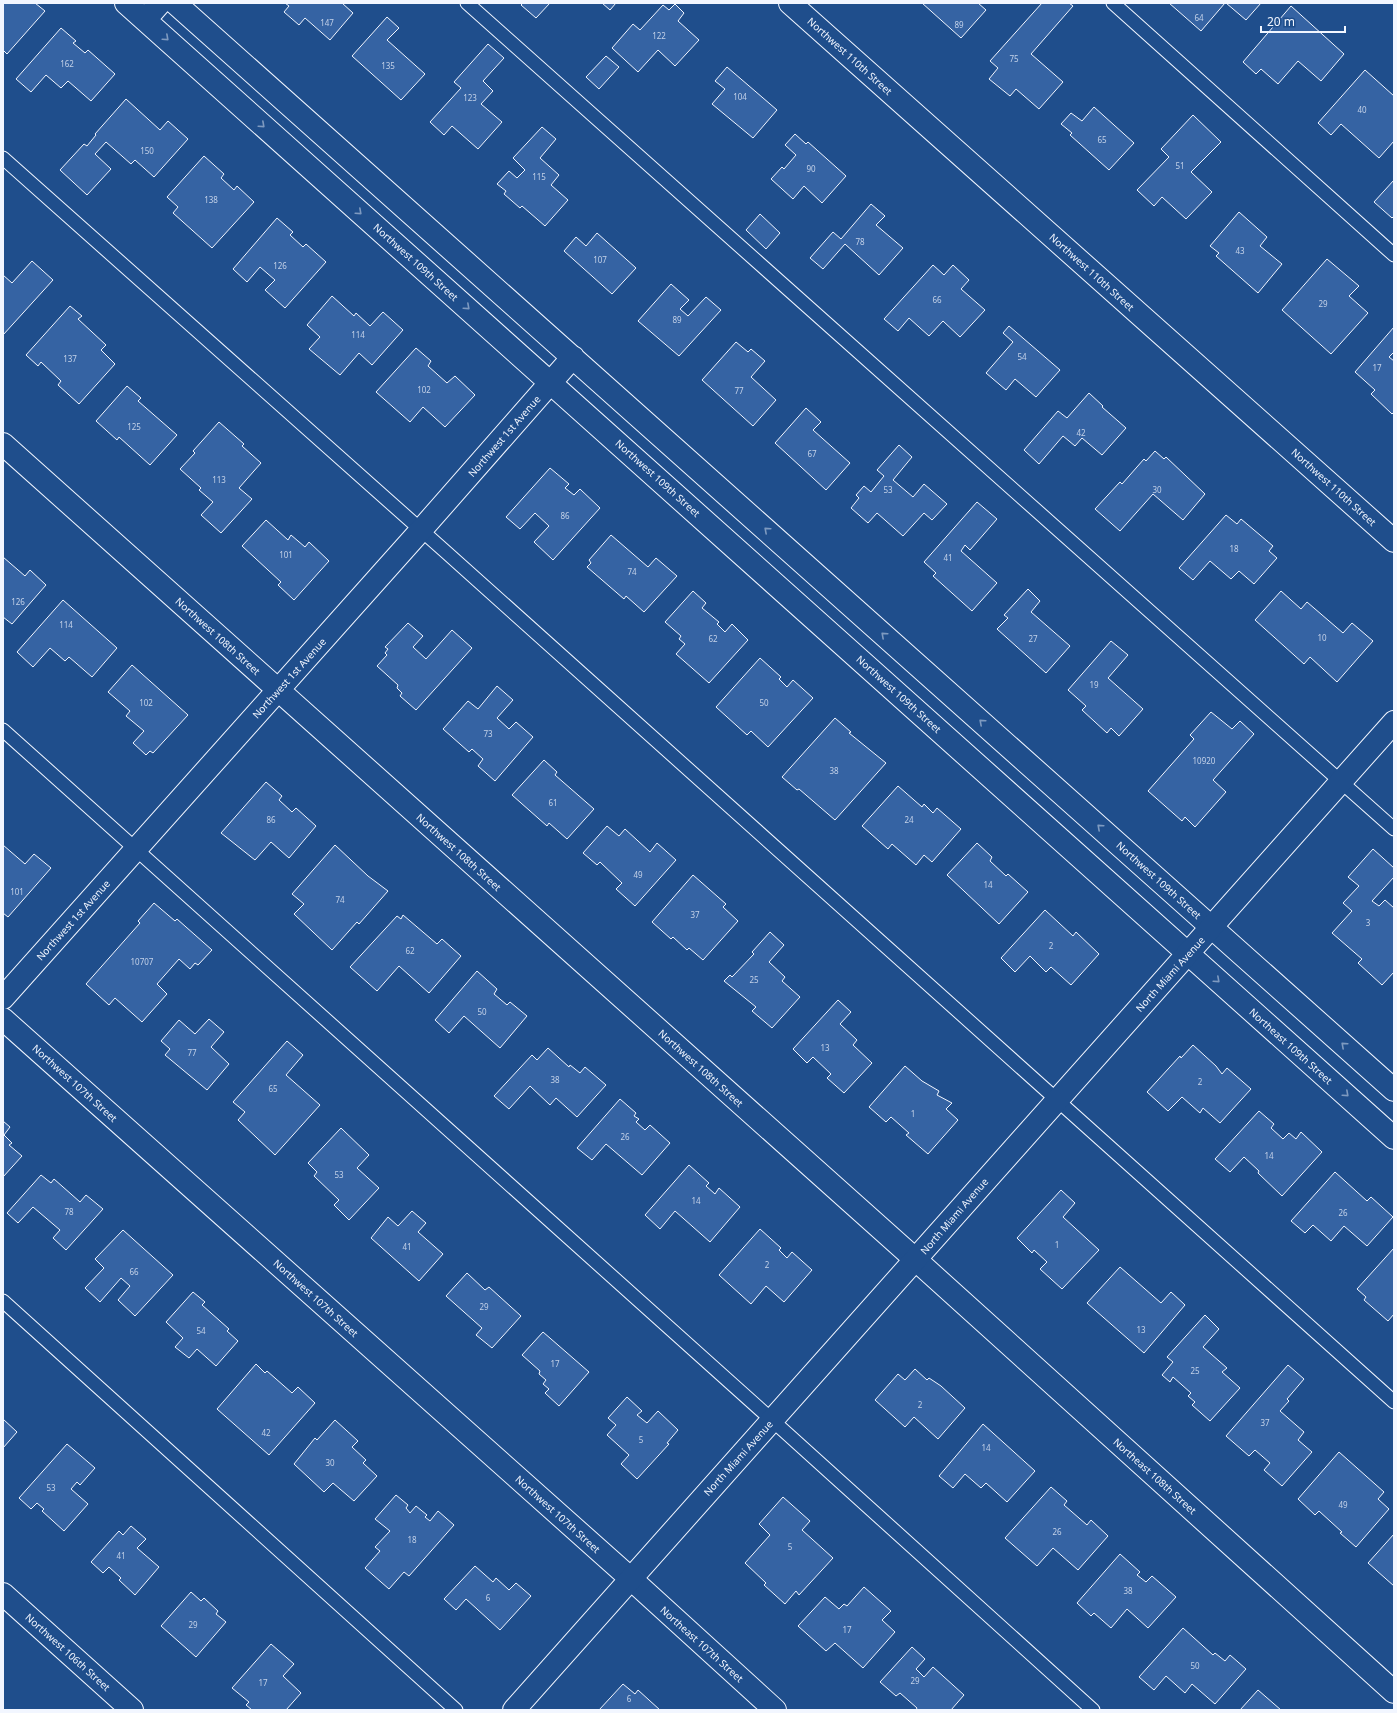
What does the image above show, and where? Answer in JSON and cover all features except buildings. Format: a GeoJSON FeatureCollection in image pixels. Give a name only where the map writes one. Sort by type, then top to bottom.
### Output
{"type":"FeatureCollection","features":[{"type":"Feature","properties":{"kind":"street","name":"Northwest 109th Street"},"geometry":{"type":"LineString","coordinates":[[126,3],[1188,954]]}},
{"type":"Feature","properties":{"kind":"street"},"geometry":{"type":"LineString","coordinates":[[145,20],[160,3]]}},
{"type":"Feature","properties":{"kind":"street","name":"Northwest 109th Street"},"geometry":{"type":"LineString","coordinates":[[175,3],[1212,927]]}},
{"type":"Feature","properties":{"kind":"street","name":"Northwest 110th Street"},"geometry":{"type":"LineString","coordinates":[[790,3],[1394,541]]}},
{"type":"Feature","properties":{"kind":"street"},"geometry":{"type":"LineString","coordinates":[[334,189],[356,164]]}},
{"type":"Feature","properties":{"kind":"street","name":"Northwest 1st Avenue"},"geometry":{"type":"LineString","coordinates":[[3,998],[137,850],[573,357]]}},
{"type":"Feature","properties":{"kind":"street","name":"Northwest 108th Street"},"geometry":{"type":"LineString","coordinates":[[3,444],[916,1260]]}},
{"type":"Feature","properties":{"kind":"street"},"geometry":{"type":"LineString","coordinates":[[769,578],[792,552]]}},
{"type":"Feature","properties":{"kind":"street","name":"North Miami Avenue"},"geometry":{"type":"LineString","coordinates":[[514,1710],[1394,722]]}},
{"type":"Feature","properties":{"kind":"street"},"geometry":{"type":"LineString","coordinates":[[977,765],[1000,738]]}},
{"type":"Feature","properties":{"kind":"street"},"geometry":{"type":"LineString","coordinates":[[1212,927],[1394,1090]]}},
{"type":"Feature","properties":{"kind":"street","name":"Northeast 109th Street"},"geometry":{"type":"LineString","coordinates":[[1188,954],[1394,1138]]}},
{"type":"Feature","properties":{"kind":"street","name":"Northwest 107th Street"},"geometry":{"type":"LineString","coordinates":[[3,1018],[630,1578]]}},
{"type":"Feature","properties":{"kind":"street","name":"Northeast 108th Street"},"geometry":{"type":"LineString","coordinates":[[916,1260],[1394,1692]]}},
{"type":"Feature","properties":{"kind":"street","name":"Northeast 107th Street"},"geometry":{"type":"LineString","coordinates":[[630,1578],[775,1710]]}},
{"type":"Feature","properties":{"kind":"street","name":"Northwest 106th Street"},"geometry":{"type":"LineString","coordinates":[[3,1594],[132,1710]]}},
{"type":"Feature","properties":{"kind":"lane"},"geometry":{"type":"LineString","coordinates":[[467,3],[1394,829]]}},
{"type":"Feature","properties":{"kind":"lane"},"geometry":{"type":"LineString","coordinates":[[1113,3],[1394,255]]}},
{"type":"Feature","properties":{"kind":"lane"},"geometry":{"type":"LineString","coordinates":[[3,158],[421,530],[1394,1402]]}},
{"type":"Feature","properties":{"kind":"lane"},"geometry":{"type":"LineString","coordinates":[[3,730],[1093,1710]]}},
{"type":"Feature","properties":{"kind":"lane"},"geometry":{"type":"LineString","coordinates":[[3,1301],[456,1710]]}}]}
